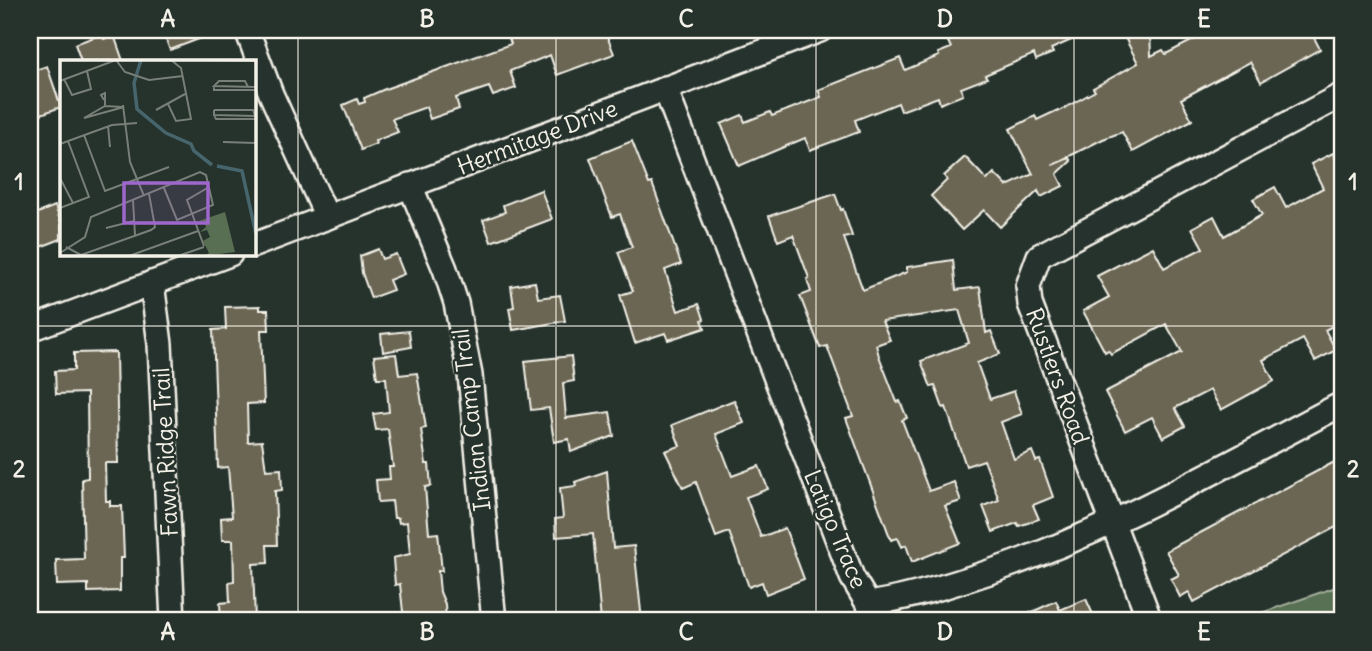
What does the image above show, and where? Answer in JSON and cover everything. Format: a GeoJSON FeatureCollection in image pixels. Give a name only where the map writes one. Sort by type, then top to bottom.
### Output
{"type":"FeatureCollection","features":[{"type":"Feature","properties":{"kind":"street"},"geometry":{"type":"LineString","coordinates":[[247,30],[271,94],[327,217]]}},
{"type":"Feature","properties":{"kind":"street","name":"Hermitage Drive"},"geometry":{"type":"LineString","coordinates":[[256,244],[820,30]]}},
{"type":"Feature","properties":{"kind":"street","name":"Latigo Trace"},"geometry":{"type":"LineString","coordinates":[[665,88],[852,577],[869,604],[905,598],[1021,562],[1113,523],[1342,404]]}},
{"type":"Feature","properties":{"kind":"street","name":"Rustlers Road"},"geometry":{"type":"LineString","coordinates":[[1150,621],[1030,304],[1028,286],[1039,256],[1342,95]]}},
{"type":"Feature","properties":{"kind":"street","name":"Indian Camp Trail"},"geometry":{"type":"LineString","coordinates":[[410,185],[445,269],[464,338],[494,621]]}},
{"type":"Feature","properties":{"kind":"street"},"geometry":{"type":"LineString","coordinates":[[30,329],[225,256]]}},
{"type":"Feature","properties":{"kind":"street","name":"Fawn Ridge Trail"},"geometry":{"type":"LineString","coordinates":[[152,283],[160,344],[173,621]]}},
{"type":"Feature","properties":{"kind":"green space"},"geometry":{"type":"Polygon","coordinates":[[[1342,585],[1342,621],[1238,621],[1342,585]]]}},
{"type":"Feature","properties":{"kind":"building"},"geometry":{"type":"Polygon","coordinates":[[[162,30],[220,30],[220,31],[170,50],[162,30]]]}},
{"type":"Feature","properties":{"kind":"building"},"geometry":{"type":"Polygon","coordinates":[[[506,30],[592,30],[594,35],[605,31],[614,54],[557,75],[550,55],[510,71],[516,88],[493,96],[489,87],[456,98],[459,109],[430,119],[426,107],[392,119],[398,132],[361,150],[343,105],[357,99],[359,104],[365,102],[364,98],[385,89],[511,44],[506,30]]]}},
{"type":"Feature","properties":{"kind":"building"},"geometry":{"type":"Polygon","coordinates":[[[965,30],[1094,30],[1051,49],[1053,53],[1036,60],[1034,54],[985,75],[987,78],[961,88],[963,95],[940,104],[938,97],[901,111],[898,103],[855,120],[859,132],[810,150],[805,138],[739,166],[721,124],[742,115],[745,122],[770,112],[772,116],[821,97],[818,90],[900,58],[905,70],[951,48],[946,37],[965,30]]]}},
{"type":"Feature","properties":{"kind":"building"},"geometry":{"type":"Polygon","coordinates":[[[1121,30],[1150,30],[1151,56],[1163,50],[1166,54],[1213,30],[1310,30],[1320,49],[1261,82],[1250,62],[1181,99],[1192,120],[1133,152],[1122,132],[1103,139],[1052,165],[1069,158],[1071,161],[1057,174],[1063,186],[1041,197],[1038,191],[1000,227],[984,210],[962,230],[931,196],[947,180],[944,176],[965,157],[987,180],[994,173],[1007,186],[1033,174],[1010,129],[1035,116],[1037,120],[1059,111],[1138,63],[1121,30]]]}},
{"type":"Feature","properties":{"kind":"building"},"geometry":{"type":"Polygon","coordinates":[[[102,34],[104,39],[114,35],[123,60],[81,60],[75,44],[102,34]]]}},
{"type":"Feature","properties":{"kind":"building"},"geometry":{"type":"Polygon","coordinates":[[[47,66],[60,107],[30,118],[30,72],[47,66]]]}},
{"type":"Feature","properties":{"kind":"building"},"geometry":{"type":"Polygon","coordinates":[[[632,141],[649,184],[652,183],[681,264],[665,270],[678,311],[699,304],[704,319],[705,328],[668,340],[665,333],[635,343],[620,295],[633,291],[618,252],[632,247],[620,214],[612,217],[590,158],[632,141]]]}},
{"type":"Feature","properties":{"kind":"building"},"geometry":{"type":"Polygon","coordinates":[[[1333,153],[1342,170],[1342,321],[1325,330],[1336,350],[1315,361],[1303,339],[1263,360],[1274,381],[1221,410],[1210,390],[1175,408],[1185,426],[1163,438],[1152,417],[1125,431],[1105,392],[1182,352],[1166,324],[1111,354],[1108,350],[1105,352],[1083,311],[1109,297],[1097,276],[1153,247],[1164,268],[1203,248],[1192,228],[1214,216],[1224,236],[1262,215],[1253,199],[1275,187],[1286,208],[1323,188],[1311,164],[1333,153]]]}},
{"type":"Feature","properties":{"kind":"building"},"geometry":{"type":"Polygon","coordinates":[[[541,190],[552,219],[491,242],[483,220],[505,212],[503,205],[541,190]]]}},
{"type":"Feature","properties":{"kind":"building"},"geometry":{"type":"Polygon","coordinates":[[[835,194],[852,236],[844,238],[863,290],[907,272],[907,267],[953,260],[956,290],[980,287],[986,333],[991,331],[1000,354],[977,363],[990,399],[1014,391],[1022,414],[1001,422],[1014,459],[1032,451],[1036,461],[1040,460],[1053,497],[1033,505],[1039,519],[1019,526],[1017,523],[993,532],[983,506],[999,500],[984,460],[966,466],[946,407],[943,408],[935,386],[931,387],[921,361],[969,343],[959,310],[882,321],[890,340],[876,345],[879,356],[897,402],[900,401],[907,418],[902,420],[929,491],[954,482],[961,501],[945,506],[960,543],[912,562],[906,545],[902,547],[898,538],[891,540],[846,418],[853,416],[827,346],[820,348],[800,296],[811,292],[807,279],[809,278],[793,235],[778,241],[769,216],[835,194]]]}},
{"type":"Feature","properties":{"kind":"building"},"geometry":{"type":"Polygon","coordinates":[[[55,206],[60,220],[60,239],[30,251],[30,216],[55,206]]]}},
{"type":"Feature","properties":{"kind":"building"},"geometry":{"type":"Polygon","coordinates":[[[378,249],[382,259],[396,254],[404,274],[389,280],[393,290],[371,298],[362,273],[360,256],[378,249]]]}},
{"type":"Feature","properties":{"kind":"building"},"geometry":{"type":"Polygon","coordinates":[[[535,282],[538,298],[560,295],[565,321],[513,330],[509,308],[514,307],[511,286],[535,282]]]}},
{"type":"Feature","properties":{"kind":"building"},"geometry":{"type":"Polygon","coordinates":[[[260,306],[260,310],[268,310],[269,330],[261,330],[264,403],[247,404],[248,442],[262,441],[266,470],[281,469],[282,490],[275,491],[277,545],[267,545],[268,563],[253,564],[255,621],[221,621],[220,603],[230,602],[229,582],[234,581],[233,540],[222,540],[221,518],[232,517],[228,467],[218,468],[213,330],[226,329],[225,307],[260,306]]]}},
{"type":"Feature","properties":{"kind":"building"},"geometry":{"type":"Polygon","coordinates":[[[409,331],[411,347],[383,352],[381,334],[409,331]]]}},
{"type":"Feature","properties":{"kind":"building"},"geometry":{"type":"Polygon","coordinates":[[[116,352],[118,463],[105,463],[106,501],[110,501],[110,506],[122,506],[124,558],[120,558],[120,591],[88,592],[88,584],[57,585],[56,560],[84,559],[82,479],[88,478],[87,393],[56,394],[55,371],[74,370],[74,353],[116,352]]]}},
{"type":"Feature","properties":{"kind":"building"},"geometry":{"type":"Polygon","coordinates":[[[396,354],[399,375],[417,373],[426,428],[421,429],[431,486],[425,487],[429,534],[438,533],[442,571],[438,571],[446,621],[404,621],[400,584],[395,585],[393,558],[410,554],[407,522],[399,523],[398,518],[394,518],[392,501],[378,502],[376,480],[390,479],[389,467],[393,467],[388,429],[376,430],[373,414],[389,412],[386,378],[377,378],[374,356],[396,354]]]}},
{"type":"Feature","properties":{"kind":"building"},"geometry":{"type":"Polygon","coordinates":[[[571,356],[574,381],[563,383],[566,418],[610,412],[614,436],[571,452],[569,439],[554,442],[549,408],[531,410],[525,361],[571,356]]]}},
{"type":"Feature","properties":{"kind":"building"},"geometry":{"type":"Polygon","coordinates":[[[734,400],[744,423],[716,434],[732,476],[759,466],[768,489],[746,497],[761,537],[785,528],[804,579],[766,594],[762,582],[749,587],[729,532],[716,537],[696,482],[683,488],[665,451],[680,446],[672,425],[734,400]]]}},
{"type":"Feature","properties":{"kind":"building"},"geometry":{"type":"Polygon","coordinates":[[[1342,458],[1342,524],[1194,602],[1189,592],[1180,597],[1171,579],[1179,575],[1166,551],[1342,458]]]}},
{"type":"Feature","properties":{"kind":"building"},"geometry":{"type":"Polygon","coordinates":[[[607,471],[613,548],[634,546],[642,621],[601,621],[593,534],[556,537],[555,519],[563,518],[560,488],[576,486],[575,482],[607,471]]]}},
{"type":"Feature","properties":{"kind":"building"},"geometry":{"type":"Polygon","coordinates":[[[1086,599],[1096,621],[1012,621],[1056,601],[1060,610],[1086,599]]]}}]}
